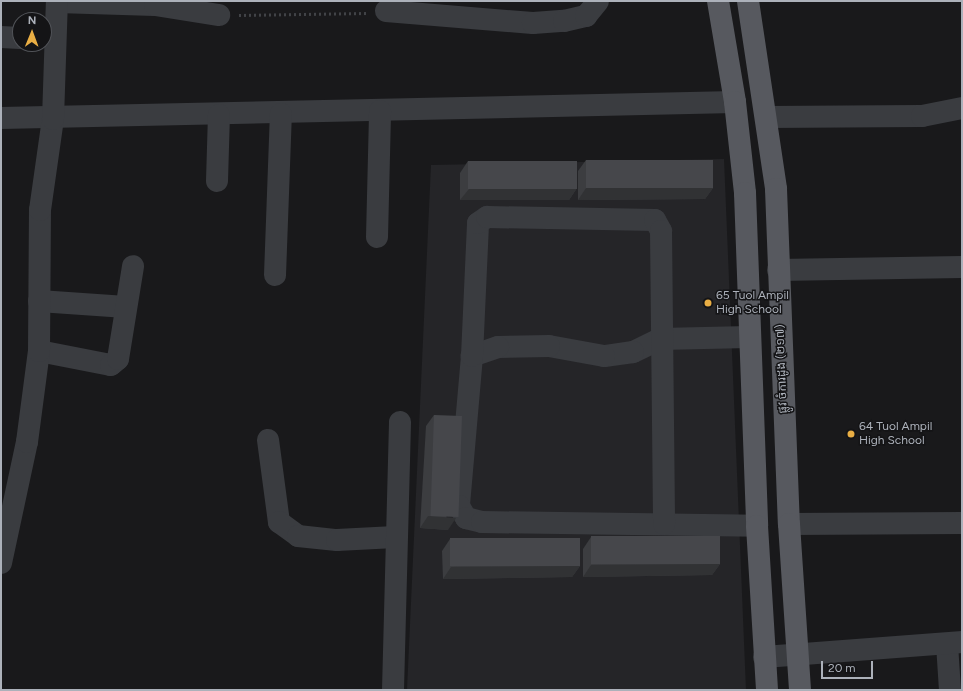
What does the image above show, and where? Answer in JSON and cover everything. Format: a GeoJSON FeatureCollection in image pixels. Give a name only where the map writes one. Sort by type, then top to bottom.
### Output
{"type":"FeatureCollection","features":[{"type":"Feature","properties":{"kind":"main road"},"geometry":{"type":"LineString","coordinates":[[718,1],[735,102],[745,193],[757,526],[767,690]]}},
{"type":"Feature","properties":{"kind":"main road","name":"ផ្លូវ ចំការដូង (២១៧)"},"geometry":{"type":"LineString","coordinates":[[748,1],[767,116],[776,189],[780,336],[789,524],[800,690]]}},
{"type":"Feature","properties":{"kind":"main road"},"geometry":{"type":"LineString","coordinates":[[749,337],[780,336]]}},
{"type":"Feature","properties":{"kind":"street"},"geometry":{"type":"LineString","coordinates":[[386,11],[489,10],[564,21],[586,16],[598,1]]}},
{"type":"Feature","properties":{"kind":"street"},"geometry":{"type":"LineString","coordinates":[[52,26],[57,2],[156,3],[219,15]]}},
{"type":"Feature","properties":{"kind":"street"},"geometry":{"type":"LineString","coordinates":[[1,37],[12,38]]}},
{"type":"Feature","properties":{"kind":"street"},"geometry":{"type":"LineString","coordinates":[[1,563],[4,526],[26,442],[40,351],[40,210],[53,119],[50,52]]}},
{"type":"Feature","properties":{"kind":"street"},"geometry":{"type":"LineString","coordinates":[[1,118],[53,119],[735,102]]}},
{"type":"Feature","properties":{"kind":"street"},"geometry":{"type":"LineString","coordinates":[[767,116],[922,116],[962,108]]}},
{"type":"Feature","properties":{"kind":"street"},"geometry":{"type":"LineString","coordinates":[[377,237],[380,111]]}},
{"type":"Feature","properties":{"kind":"street"},"geometry":{"type":"LineString","coordinates":[[275,275],[282,114]]}},
{"type":"Feature","properties":{"kind":"street"},"geometry":{"type":"LineString","coordinates":[[217,181],[220,115]]}},
{"type":"Feature","properties":{"kind":"street"},"geometry":{"type":"LineString","coordinates":[[664,524],[660,339],[661,231],[655,220],[487,217],[478,223],[472,356],[459,506],[466,518],[482,522],[757,526]]}},
{"type":"Feature","properties":{"kind":"street"},"geometry":{"type":"LineString","coordinates":[[40,351],[111,365],[122,348],[126,307],[133,266]]}},
{"type":"Feature","properties":{"kind":"street"},"geometry":{"type":"LineString","coordinates":[[778,270],[962,267]]}},
{"type":"Feature","properties":{"kind":"street"},"geometry":{"type":"LineString","coordinates":[[40,301],[126,307]]}},
{"type":"Feature","properties":{"kind":"street"},"geometry":{"type":"LineString","coordinates":[[472,356],[498,347],[549,346],[604,356],[633,352],[660,339],[749,337]]}},
{"type":"Feature","properties":{"kind":"street"},"geometry":{"type":"LineString","coordinates":[[393,690],[395,537],[400,422]]}},
{"type":"Feature","properties":{"kind":"street"},"geometry":{"type":"LineString","coordinates":[[268,440],[279,522],[298,536],[337,540],[395,537]]}},
{"type":"Feature","properties":{"kind":"street"},"geometry":{"type":"LineString","coordinates":[[789,524],[962,523]]}},
{"type":"Feature","properties":{"kind":"street"},"geometry":{"type":"LineString","coordinates":[[764,657],[797,657],[954,643],[950,690]]}},
{"type":"Feature","properties":{"kind":"path"},"geometry":{"type":"LineString","coordinates":[[219,15],[314,16],[386,11]]}},
{"type":"Feature","properties":{"kind":"shaded area"},"geometry":{"type":"Polygon","coordinates":[[[724,159],[746,690],[407,690],[431,165],[724,159]]]}},
{"type":"Feature","properties":{"kind":"building"},"geometry":{"type":"Polygon","coordinates":[[[586,160],[713,160],[713,188],[586,188],[586,160]]]}},
{"type":"Feature","properties":{"kind":"building"},"geometry":{"type":"Polygon","coordinates":[[[468,161],[577,161],[577,189],[468,189],[468,161]]]}},
{"type":"Feature","properties":{"kind":"building"},"geometry":{"type":"Polygon","coordinates":[[[434,415],[462,416],[458,517],[430,516],[434,415]]]}},
{"type":"Feature","properties":{"kind":"building"},"geometry":{"type":"Polygon","coordinates":[[[591,536],[720,536],[720,564],[591,564],[591,536]]]}},
{"type":"Feature","properties":{"kind":"building"},"geometry":{"type":"Polygon","coordinates":[[[450,538],[580,538],[580,566],[450,566],[450,538]]]}},
{"type":"Feature","properties":{"kind":"place","name":"65 Tuol Ampil High School"},"geometry":{"type":"Point","coordinates":[708,303]}},
{"type":"Feature","properties":{"kind":"place","name":"64 Tuol Ampil High School"},"geometry":{"type":"Point","coordinates":[851,434]}}]}
